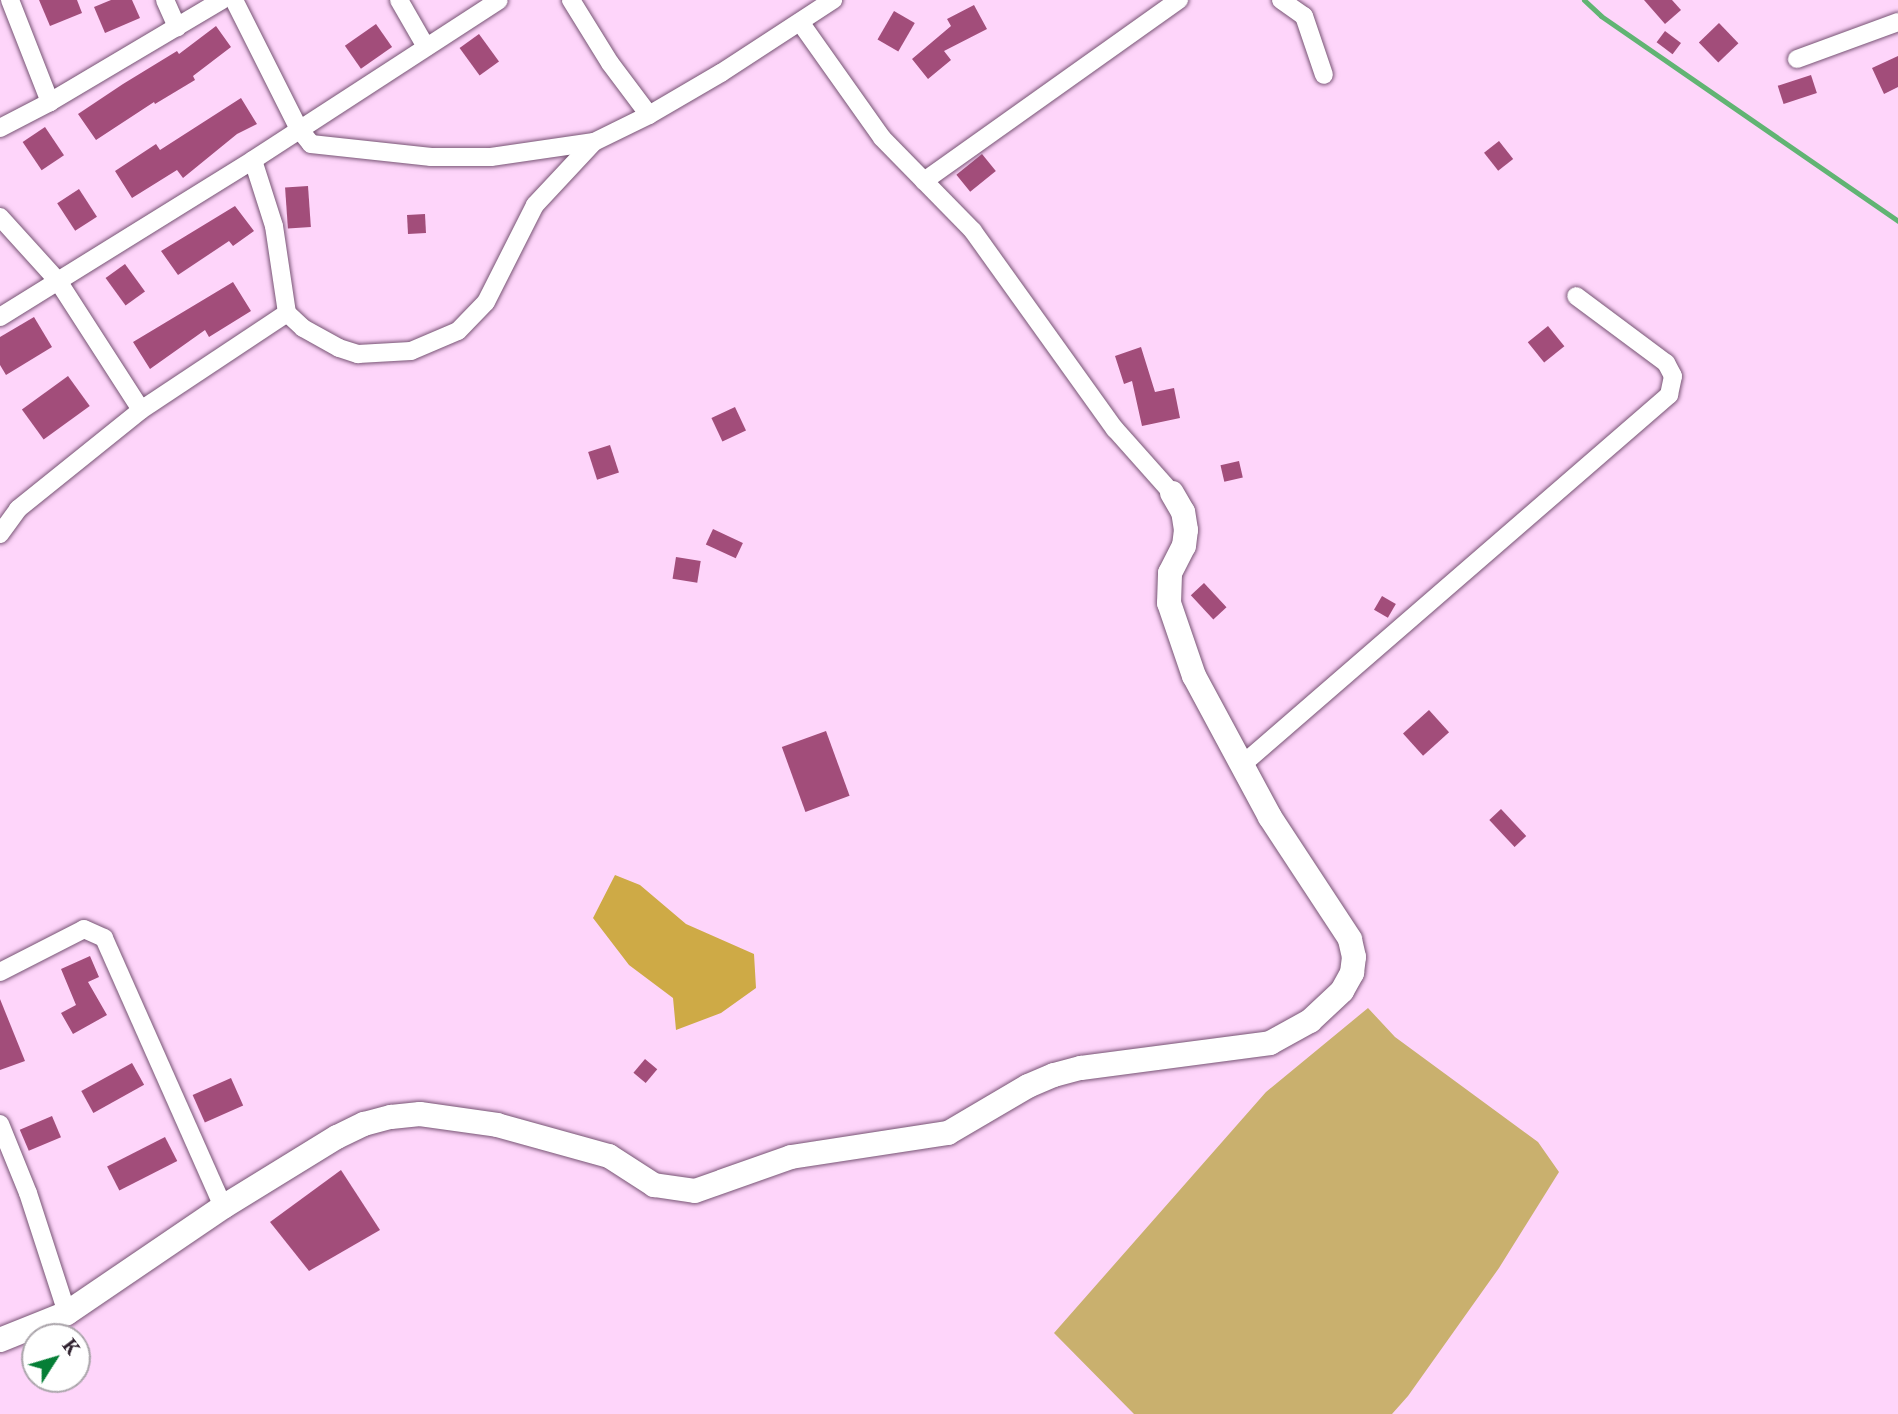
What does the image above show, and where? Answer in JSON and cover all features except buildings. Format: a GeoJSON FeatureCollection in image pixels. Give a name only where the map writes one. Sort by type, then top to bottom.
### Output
{"type":"FeatureCollection","features":[{"type":"Feature","properties":{"kind":"street"},"geometry":{"type":"LineString","coordinates":[[10,0],[50,102]]}},
{"type":"Feature","properties":{"kind":"street"},"geometry":{"type":"LineString","coordinates":[[165,0],[177,27]]}},
{"type":"Feature","properties":{"kind":"street"},"geometry":{"type":"LineString","coordinates":[[0,128],[50,102],[222,0]]}},
{"type":"Feature","properties":{"kind":"street"},"geometry":{"type":"LineString","coordinates":[[234,0],[299,129],[317,147],[431,157],[512,155],[594,142],[649,115],[833,0]]}},
{"type":"Feature","properties":{"kind":"street"},"geometry":{"type":"LineString","coordinates":[[399,0],[426,47]]}},
{"type":"Feature","properties":{"kind":"street"},"geometry":{"type":"LineString","coordinates":[[0,317],[253,160],[499,0]]}},
{"type":"Feature","properties":{"kind":"street"},"geometry":{"type":"LineString","coordinates":[[571,0],[610,63],[649,115]]}},
{"type":"Feature","properties":{"kind":"street"},"geometry":{"type":"LineString","coordinates":[[924,181],[1180,0]]}},
{"type":"Feature","properties":{"kind":"street"},"geometry":{"type":"LineString","coordinates":[[1281,0],[1304,16],[1324,75]]}},
{"type":"Feature","properties":{"kind":"street"},"geometry":{"type":"LineString","coordinates":[[0,1340],[67,1313],[223,1207],[337,1137],[364,1124],[391,1116],[432,1115],[497,1125],[609,1156],[654,1185],[695,1191],[791,1157],[948,1133],[1028,1086],[1054,1075],[1082,1068],[1270,1043],[1310,1021],[1326,1008],[1352,973],[1354,957],[1350,939],[1270,817],[1205,701],[1169,603],[1170,573],[1184,547],[1186,530],[1183,512],[1172,493],[1115,429],[973,231],[882,138],[800,22]]}},
{"type":"Feature","properties":{"kind":"street"},"geometry":{"type":"LineString","coordinates":[[1797,59],[1898,22]]}},
{"type":"Feature","properties":{"kind":"street"},"geometry":{"type":"LineString","coordinates":[[253,160],[274,226],[287,313],[303,328],[339,348],[358,354],[411,351],[458,331],[486,302],[535,205],[594,142]]}},
{"type":"Feature","properties":{"kind":"street"},"geometry":{"type":"LineString","coordinates":[[0,218],[58,281],[141,410]]}},
{"type":"Feature","properties":{"kind":"street"},"geometry":{"type":"LineString","coordinates":[[1242,764],[1669,395],[1673,376],[1666,363],[1576,296]]}},
{"type":"Feature","properties":{"kind":"street"},"geometry":{"type":"LineString","coordinates":[[0,534],[18,509],[141,410],[287,313]]}},
{"type":"Feature","properties":{"kind":"street"},"geometry":{"type":"LineString","coordinates":[[0,972],[84,929],[104,938],[223,1207]]}},
{"type":"Feature","properties":{"kind":"street"},"geometry":{"type":"LineString","coordinates":[[0,1124],[28,1194],[67,1313]]}},
{"type":"Feature","properties":{"kind":"shaded area"},"geometry":{"type":"Polygon","coordinates":[[[615,875],[640,885],[686,924],[754,954],[756,988],[721,1013],[676,1030],[673,998],[629,965],[593,918],[615,875]]]}},
{"type":"Feature","properties":{"kind":"shaded area"},"geometry":{"type":"Polygon","coordinates":[[[1368,1008],[1395,1037],[1538,1142],[1559,1172],[1499,1268],[1408,1396],[1392,1414],[1134,1414],[1054,1333],[1266,1092],[1368,1008]]]}},
{"type":"Feature","properties":{"kind":"waterway"},"geometry":{"type":"LineString","coordinates":[[1584,0],[1601,16],[1898,221]]}}]}
